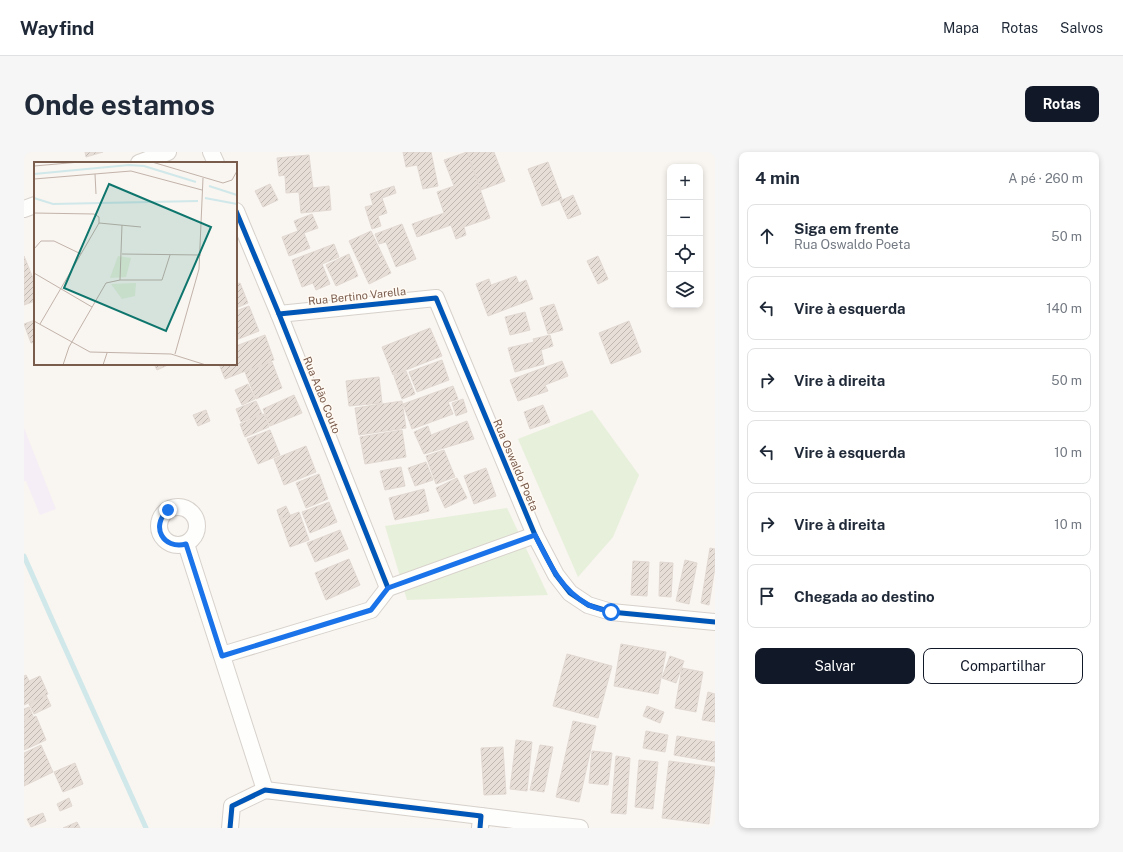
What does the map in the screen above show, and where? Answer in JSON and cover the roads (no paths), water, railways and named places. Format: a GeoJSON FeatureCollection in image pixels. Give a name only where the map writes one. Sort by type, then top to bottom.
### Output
{"type":"FeatureCollection","features":[{"type":"Feature","properties":{"kind":"street"},"geometry":{"type":"LineString","coordinates":[[142,162],[168,152]]}},
{"type":"Feature","properties":{"kind":"street"},"geometry":{"type":"LineString","coordinates":[[211,152],[216,162]]}},
{"type":"Feature","properties":{"kind":"street"},"geometry":{"type":"LineString","coordinates":[[24,210],[34,205]]}},
{"type":"Feature","properties":{"kind":"street","name":"Rua Adão Couto"},"geometry":{"type":"LineString","coordinates":[[237,213],[280,314],[388,588]]}},
{"type":"Feature","properties":{"kind":"street","name":"Rua Bertino Varella"},"geometry":{"type":"LineString","coordinates":[[280,314],[436,298]]}},
{"type":"Feature","properties":{"kind":"street","name":"Rua Oswaldo Poeta"},"geometry":{"type":"LineString","coordinates":[[436,298],[535,535],[556,575],[570,593],[588,605],[611,612],[715,622]]}},
{"type":"Feature","properties":{"kind":"street"},"geometry":{"type":"LineString","coordinates":[[222,656],[371,610],[388,588],[535,535]]}},
{"type":"Feature","properties":{"kind":"street"},"geometry":{"type":"LineString","coordinates":[[186,544],[264,790]]}},
{"type":"Feature","properties":{"kind":"street"},"geometry":{"type":"LineString","coordinates":[[230,828],[232,806],[264,790],[480,822],[580,828]]}},
{"type":"Feature","properties":{"kind":"waterway"},"geometry":{"type":"LineString","coordinates":[[24,556],[146,828]]}}]}
